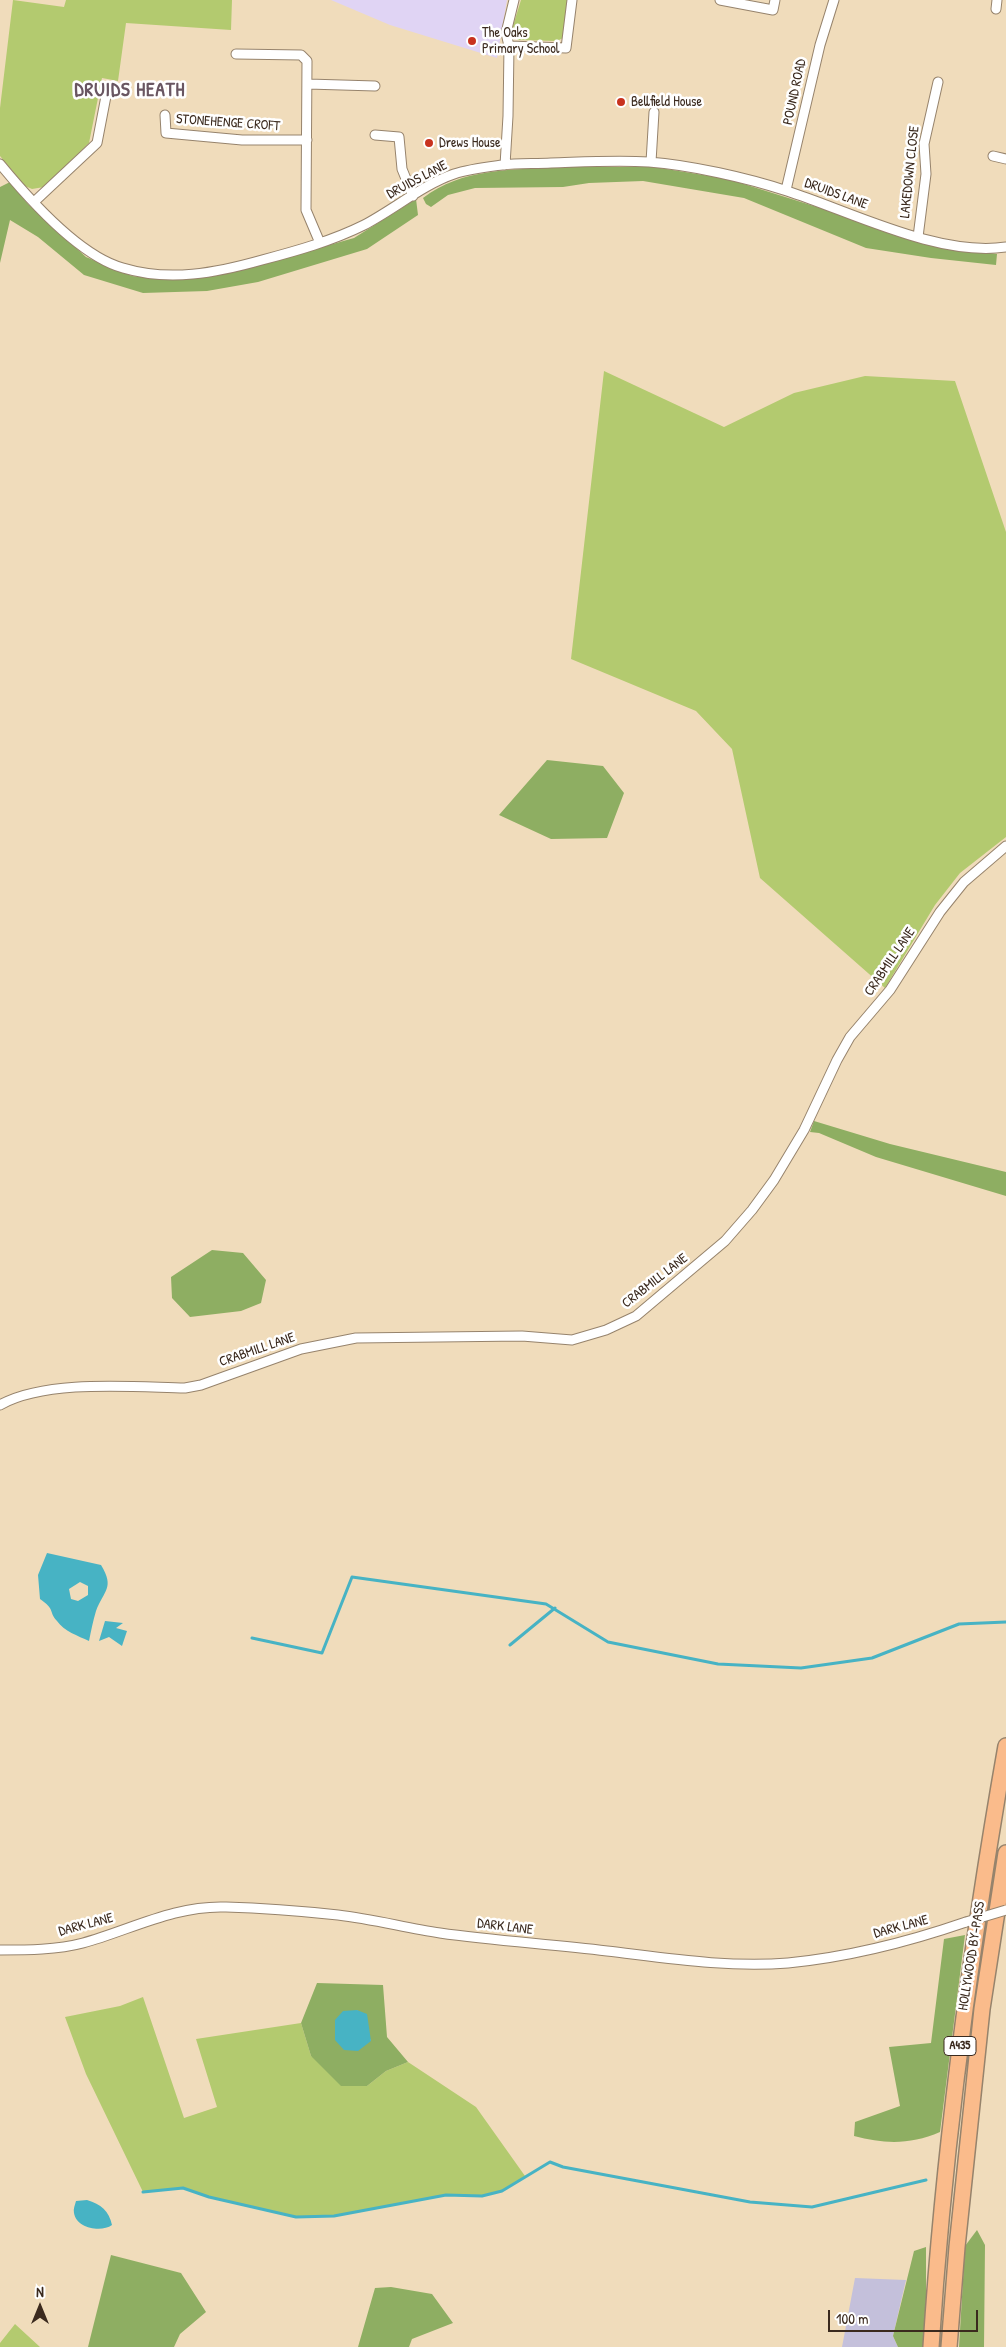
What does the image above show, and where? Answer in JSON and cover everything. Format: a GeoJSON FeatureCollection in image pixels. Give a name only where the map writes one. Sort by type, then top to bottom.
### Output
{"type":"FeatureCollection","features":[{"type":"Feature","properties":{"kind":"highway","name":"HOLLYWOOD BY-PASS"},"geometry":{"type":"LineString","coordinates":[[931,2347],[937,2252],[964,2012],[1006,1746]]}},
{"type":"Feature","properties":{"kind":"highway","name":"HOLLYWOOD BY-PASS"},"geometry":{"type":"LineString","coordinates":[[949,2347],[957,2247],[982,2009],[1006,1853]]}},
{"type":"Feature","properties":{"kind":"street"},"geometry":{"type":"LineString","coordinates":[[504,165],[508,116],[509,46],[506,33],[514,0]]}},
{"type":"Feature","properties":{"kind":"street"},"geometry":{"type":"LineString","coordinates":[[509,46],[566,48],[572,0]]}},
{"type":"Feature","properties":{"kind":"street"},"geometry":{"type":"LineString","coordinates":[[720,0],[773,10],[775,0]]}},
{"type":"Feature","properties":{"kind":"street","name":"POUND ROAD"},"geometry":{"type":"LineString","coordinates":[[786,190],[820,45],[834,0]]}},
{"type":"Feature","properties":{"kind":"street"},"geometry":{"type":"LineString","coordinates":[[236,54],[301,55],[307,61],[306,210],[320,243]]}},
{"type":"Feature","properties":{"kind":"street","name":"LAKEDOWN CLOSE"},"geometry":{"type":"LineString","coordinates":[[918,237],[926,174],[924,144],[938,82]]}},
{"type":"Feature","properties":{"kind":"street"},"geometry":{"type":"LineString","coordinates":[[308,84],[375,86]]}},
{"type":"Feature","properties":{"kind":"street"},"geometry":{"type":"LineString","coordinates":[[34,202],[96,143],[107,91]]}},
{"type":"Feature","properties":{"kind":"street"},"geometry":{"type":"LineString","coordinates":[[651,162],[654,112]]}},
{"type":"Feature","properties":{"kind":"street","name":"STONEHENGE CROFT"},"geometry":{"type":"LineString","coordinates":[[165,115],[166,133],[242,140],[307,140]]}},
{"type":"Feature","properties":{"kind":"street"},"geometry":{"type":"LineString","coordinates":[[375,135],[400,137],[402,168],[413,196]]}},
{"type":"Feature","properties":{"kind":"street"},"geometry":{"type":"LineString","coordinates":[[993,156],[1006,159]]}},
{"type":"Feature","properties":{"kind":"street","name":"DRUIDS LANE"},"geometry":{"type":"LineString","coordinates":[[0,164],[34,202],[63,230],[100,258],[120,268],[149,274],[175,276],[211,272],[253,263],[320,243],[363,226],[453,174],[504,165],[651,162],[724,174],[786,190],[918,237],[968,249],[1006,247]]}},
{"type":"Feature","properties":{"kind":"street","name":"CRABMILL LANE"},"geometry":{"type":"LineString","coordinates":[[0,1405],[8,1400],[67,1388],[185,1388],[201,1385],[301,1349],[356,1338],[522,1336],[572,1340],[606,1330],[636,1316],[725,1241],[752,1210],[774,1180],[804,1130],[850,1037],[890,990],[940,912],[964,882],[1006,846]]}},
{"type":"Feature","properties":{"kind":"street","name":"DARK LANE"},"geometry":{"type":"LineString","coordinates":[[0,1950],[37,1950],[81,1944],[162,1915],[222,1907],[340,1916],[441,1933],[676,1959],[738,1964],[787,1963],[848,1954],[919,1937],[1006,1910]]}},
{"type":"Feature","properties":{"kind":"shaded area","name":"The Oaks Primary School"},"geometry":{"type":"Polygon","coordinates":[[[331,0],[507,0],[497,58],[390,25],[331,0]]]}},
{"type":"Feature","properties":{"kind":"shaded area"},"geometry":{"type":"Polygon","coordinates":[[[855,2278],[906,2280],[893,2336],[898,2347],[842,2347],[855,2278]]]}},
{"type":"Feature","properties":{"kind":"green space"},"geometry":{"type":"Polygon","coordinates":[[[13,0],[64,7],[66,0],[232,0],[231,30],[126,23],[118,81],[102,78],[89,143],[44,187],[32,189],[25,186],[0,156],[0,108],[13,0]]]}},
{"type":"Feature","properties":{"kind":"green space"},"geometry":{"type":"Polygon","coordinates":[[[521,0],[568,0],[563,38],[557,41],[518,40],[511,32],[521,0]]]}},
{"type":"Feature","properties":{"kind":"green space"},"geometry":{"type":"Polygon","coordinates":[[[558,167],[654,167],[728,179],[817,207],[923,244],[997,254],[996,265],[866,248],[744,198],[643,181],[589,183],[563,187],[475,188],[448,195],[431,207],[426,204],[423,198],[438,188],[470,176],[505,170],[558,167]]]}},
{"type":"Feature","properties":{"kind":"green space"},"geometry":{"type":"Polygon","coordinates":[[[10,182],[28,204],[86,257],[132,276],[158,279],[197,278],[252,267],[354,238],[416,199],[418,215],[367,249],[258,282],[207,291],[143,293],[84,275],[38,237],[10,220],[0,263],[0,187],[10,182]]]}},
{"type":"Feature","properties":{"kind":"green space"},"geometry":{"type":"Polygon","coordinates":[[[604,371],[724,427],[794,393],[865,376],[955,381],[1006,532],[1006,837],[960,873],[935,905],[885,988],[760,878],[732,749],[696,711],[571,659],[604,371]]]}},
{"type":"Feature","properties":{"kind":"green space"},"geometry":{"type":"Polygon","coordinates":[[[547,760],[603,766],[624,793],[607,838],[551,839],[499,815],[547,760]]]}},
{"type":"Feature","properties":{"kind":"green space"},"geometry":{"type":"Polygon","coordinates":[[[814,1121],[890,1144],[1006,1172],[1006,1196],[876,1157],[819,1133],[810,1132],[814,1121]]]}},
{"type":"Feature","properties":{"kind":"green space"},"geometry":{"type":"Polygon","coordinates":[[[212,1250],[243,1253],[266,1280],[261,1303],[241,1311],[190,1317],[172,1298],[171,1277],[212,1250]]]}},
{"type":"Feature","properties":{"kind":"green space"},"geometry":{"type":"Polygon","coordinates":[[[965,1935],[940,2132],[918,2139],[897,2142],[876,2141],[854,2136],[855,2122],[900,2106],[889,2047],[931,2043],[944,1939],[965,1935]]]}},
{"type":"Feature","properties":{"kind":"green space"},"geometry":{"type":"Polygon","coordinates":[[[317,1983],[383,1985],[387,2037],[408,2062],[386,2071],[367,2086],[341,2086],[311,2056],[301,2023],[317,1983]],[[357,2010],[335,2040],[371,2041],[357,2010]]]}},
{"type":"Feature","properties":{"kind":"green space"},"geometry":{"type":"Polygon","coordinates":[[[143,1997],[184,2118],[217,2107],[196,2039],[301,2023],[311,2056],[367,2086],[386,2071],[408,2062],[476,2107],[525,2176],[502,2191],[482,2196],[446,2195],[334,2216],[296,2217],[209,2197],[183,2188],[143,2192],[86,2074],[65,2017],[120,2006],[143,1997]]]}},
{"type":"Feature","properties":{"kind":"green space"},"geometry":{"type":"Polygon","coordinates":[[[977,2230],[985,2245],[984,2347],[959,2347],[965,2246],[977,2230]]]}},
{"type":"Feature","properties":{"kind":"green space"},"geometry":{"type":"Polygon","coordinates":[[[926,2247],[926,2299],[923,2347],[898,2347],[893,2336],[914,2251],[926,2247]]]}},
{"type":"Feature","properties":{"kind":"green space"},"geometry":{"type":"Polygon","coordinates":[[[111,2255],[181,2273],[206,2312],[180,2334],[174,2347],[88,2347],[111,2255]]]}},
{"type":"Feature","properties":{"kind":"green space"},"geometry":{"type":"Polygon","coordinates":[[[391,2287],[432,2294],[453,2323],[412,2339],[409,2347],[358,2347],[375,2288],[391,2287]]]}},
{"type":"Feature","properties":{"kind":"green space"},"geometry":{"type":"Polygon","coordinates":[[[15,2324],[40,2347],[0,2347],[0,2343],[15,2324]]]}},
{"type":"Feature","properties":{"kind":"water"},"geometry":{"type":"Polygon","coordinates":[[[47,1553],[101,1565],[108,1584],[96,1611],[89,1641],[67,1630],[54,1618],[50,1608],[40,1599],[38,1575],[47,1553]],[[80,1582],[69,1589],[71,1599],[78,1601],[88,1595],[88,1586],[80,1582]]]}},
{"type":"Feature","properties":{"kind":"water"},"geometry":{"type":"Polygon","coordinates":[[[105,1621],[123,1623],[116,1628],[127,1631],[122,1646],[109,1637],[99,1641],[105,1621]]]}},
{"type":"Feature","properties":{"kind":"water"},"geometry":{"type":"Polygon","coordinates":[[[357,2010],[367,2014],[371,2041],[358,2051],[344,2050],[335,2040],[335,2020],[343,2011],[357,2010]]]}},
{"type":"Feature","properties":{"kind":"water"},"geometry":{"type":"Polygon","coordinates":[[[87,2200],[104,2209],[112,2225],[96,2229],[79,2222],[74,2212],[76,2201],[87,2200]]]}},
{"type":"Feature","properties":{"kind":"waterway"},"geometry":{"type":"LineString","coordinates":[[252,1638],[322,1653],[352,1577],[546,1604],[608,1642],[718,1664],[801,1668],[872,1658],[959,1624],[1006,1622]]}},
{"type":"Feature","properties":{"kind":"waterway"},"geometry":{"type":"LineString","coordinates":[[510,1645],[555,1608]]}},
{"type":"Feature","properties":{"kind":"waterway"},"geometry":{"type":"LineString","coordinates":[[143,2192],[183,2188],[209,2197],[296,2217],[334,2216],[446,2195],[482,2196],[502,2191],[550,2162],[563,2167],[750,2202],[812,2207],[926,2180]]}},
{"type":"Feature","properties":{"kind":"place","name":"The Oaks Primary School"},"geometry":{"type":"Point","coordinates":[472,41]}},
{"type":"Feature","properties":{"kind":"place","name":"Bellfield House"},"geometry":{"type":"Point","coordinates":[621,102]}},
{"type":"Feature","properties":{"kind":"place","name":"Drews House"},"geometry":{"type":"Point","coordinates":[429,143]}},
{"type":"Feature","properties":{"kind":"district","name":"DRUIDS HEATH"},"geometry":{"type":"Point","coordinates":[130,91]}}]}
